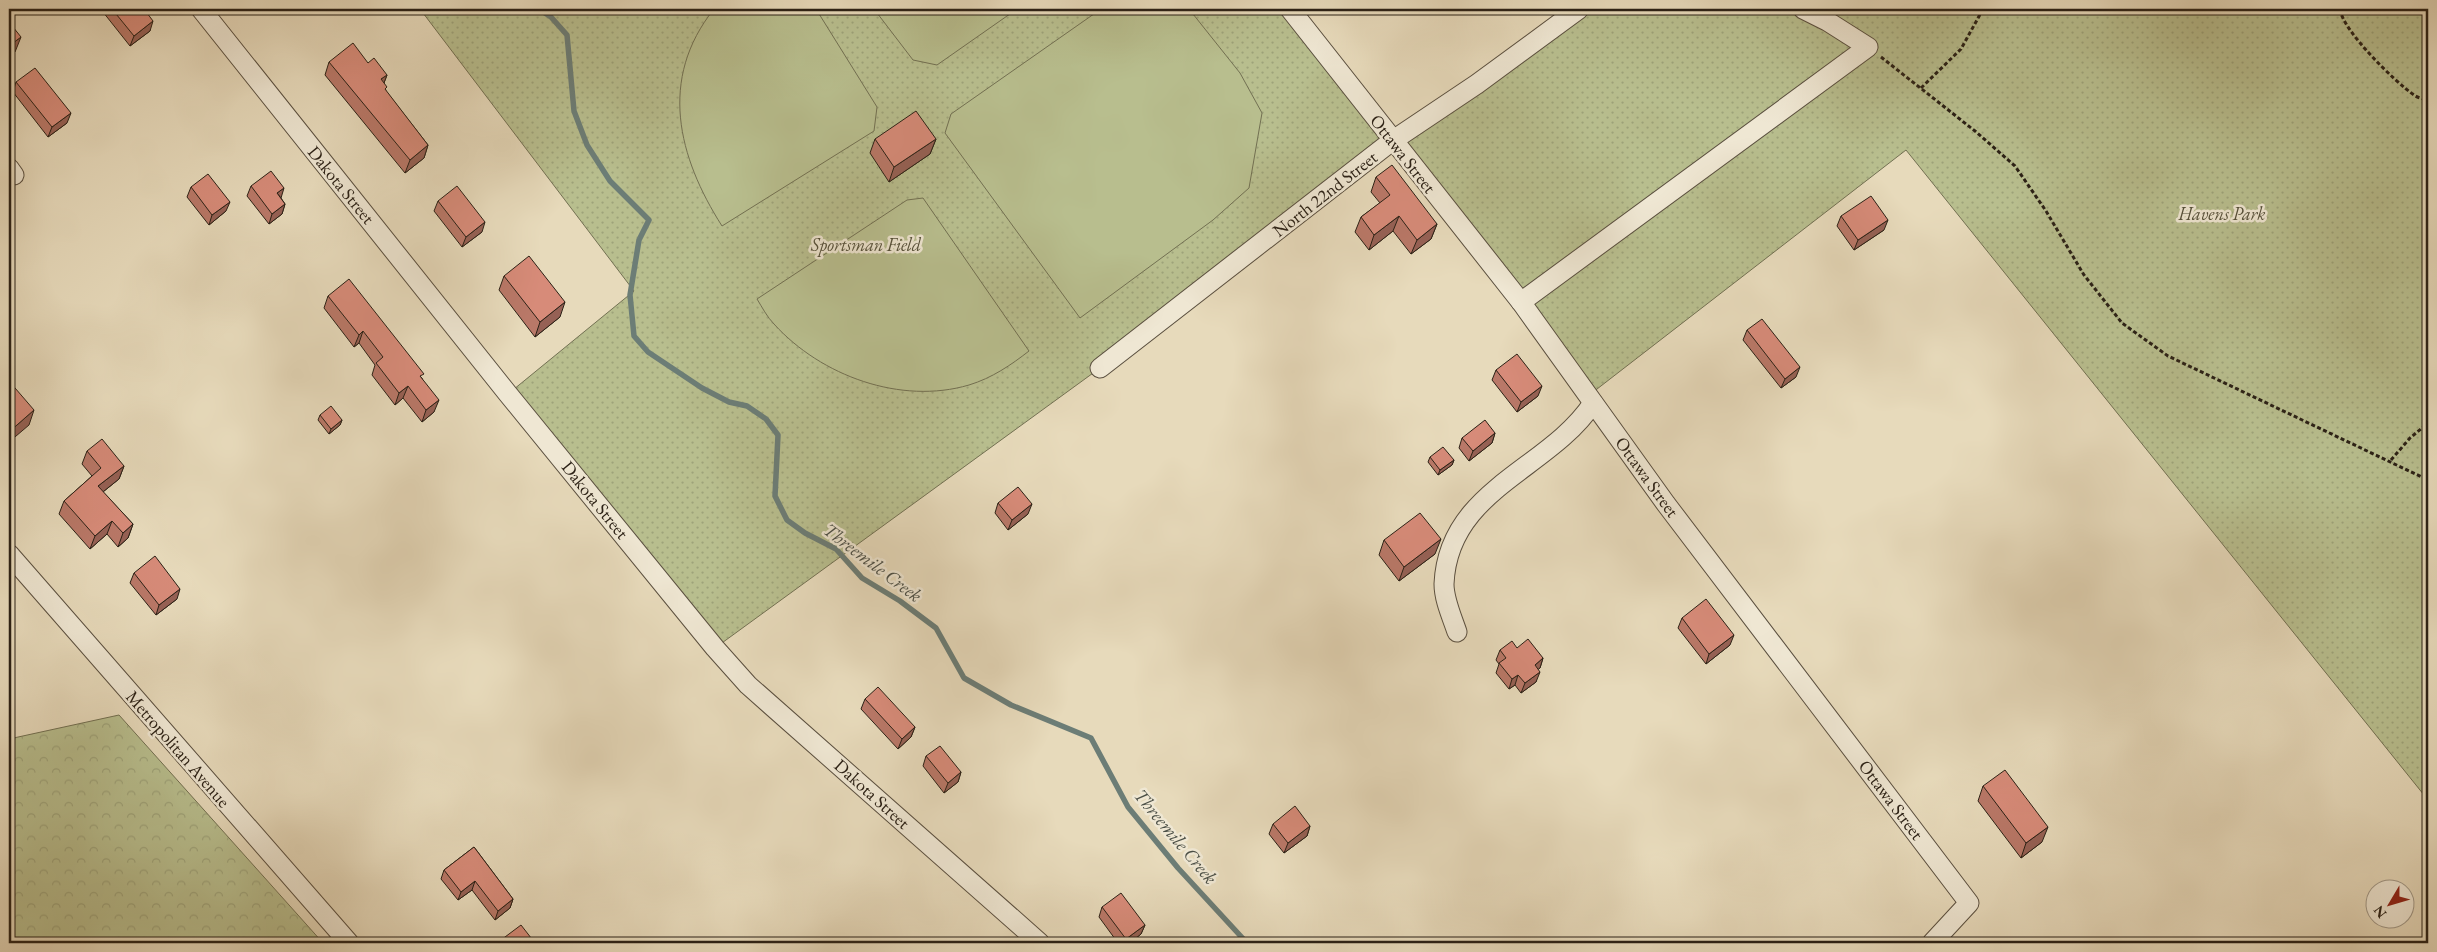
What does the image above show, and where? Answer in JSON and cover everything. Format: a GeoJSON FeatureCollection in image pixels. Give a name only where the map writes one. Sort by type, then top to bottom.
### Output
{"type":"FeatureCollection","features":[{"type":"Feature","properties":{"kind":"street","name":"Dakota Street"},"geometry":{"type":"LineString","coordinates":[[201,9],[496,379],[715,648],[748,685],[1040,943]]}},
{"type":"Feature","properties":{"kind":"street","name":"Ottawa Street"},"geometry":{"type":"LineString","coordinates":[[1290,9],[1392,141],[1521,302],[1666,504],[1969,903],[1932,943]]}},
{"type":"Feature","properties":{"kind":"street","name":"North 22nd Street"},"geometry":{"type":"LineString","coordinates":[[1100,368],[1392,141],[1477,84],[1579,9]]}},
{"type":"Feature","properties":{"kind":"street"},"geometry":{"type":"LineString","coordinates":[[1521,302],[1868,47],[1827,21],[1803,9]]}},
{"type":"Feature","properties":{"kind":"street"},"geometry":{"type":"LineString","coordinates":[[1457,632],[1447,603],[1444,585],[1448,560],[1462,528],[1484,498],[1572,429],[1593,403]]}},
{"type":"Feature","properties":{"kind":"street","name":"Metropolitan Avenue"},"geometry":{"type":"LineString","coordinates":[[9,554],[348,943]]}},
{"type":"Feature","properties":{"kind":"path"},"geometry":{"type":"LineString","coordinates":[[1921,88],[1961,48],[1983,9]]}},
{"type":"Feature","properties":{"kind":"path"},"geometry":{"type":"LineString","coordinates":[[2340,9],[2340,18],[2373,59],[2415,96],[2428,100]]}},
{"type":"Feature","properties":{"kind":"path"},"geometry":{"type":"LineString","coordinates":[[1868,47],[2015,166],[2046,211],[2084,275],[2122,323],[2168,356],[2391,460],[2428,480]]}},
{"type":"Feature","properties":{"kind":"path"},"geometry":{"type":"LineString","coordinates":[[2391,460],[2410,438],[2428,423]]}},
{"type":"Feature","properties":{"kind":"green space","name":"Sportsman Field"},"geometry":{"type":"Polygon","coordinates":[[[420,9],[1290,9],[1392,141],[1100,368],[715,648],[508,394],[634,291],[420,9]]]}},
{"type":"Feature","properties":{"kind":"green space"},"geometry":{"type":"Polygon","coordinates":[[[714,9],[816,9],[877,107],[874,131],[722,226],[694,173],[685,145],[680,118],[680,90],[685,63],[696,36],[714,9]]]}},
{"type":"Feature","properties":{"kind":"green space"},"geometry":{"type":"Polygon","coordinates":[[[874,9],[1017,9],[937,65],[913,60],[874,9]]]}},
{"type":"Feature","properties":{"kind":"green space"},"geometry":{"type":"Polygon","coordinates":[[[1101,9],[1189,9],[1240,73],[1262,113],[1249,188],[1213,220],[1080,318],[945,133],[951,114],[1101,9]]]}},
{"type":"Feature","properties":{"kind":"green space","name":"Havens Park"},"geometry":{"type":"Polygon","coordinates":[[[1583,9],[2428,9],[2428,800],[1906,150],[1588,396],[1392,141],[1583,9]]]}},
{"type":"Feature","properties":{"kind":"green space"},"geometry":{"type":"Polygon","coordinates":[[[923,198],[1029,351],[1001,371],[969,385],[943,390],[916,391],[890,388],[864,382],[838,371],[815,358],[793,342],[771,321],[757,299],[907,200],[923,198]]]}},
{"type":"Feature","properties":{"kind":"green space"},"geometry":{"type":"Polygon","coordinates":[[[119,715],[323,943],[9,943],[9,739],[119,715]]]}},
{"type":"Feature","properties":{"kind":"building"},"geometry":{"type":"Polygon","coordinates":[[[112,9],[144,9],[153,21],[134,36],[112,9]]]}},
{"type":"Feature","properties":{"kind":"building"},"geometry":{"type":"Polygon","coordinates":[[[9,22],[21,37],[9,46],[9,22]]]}},
{"type":"Feature","properties":{"kind":"building"},"geometry":{"type":"Polygon","coordinates":[[[353,43],[368,63],[374,58],[387,75],[381,79],[387,87],[385,89],[428,145],[410,160],[329,62],[353,43]]]}},
{"type":"Feature","properties":{"kind":"building"},"geometry":{"type":"Polygon","coordinates":[[[35,68],[71,113],[52,127],[16,82],[35,68]]]}},
{"type":"Feature","properties":{"kind":"building"},"geometry":{"type":"Polygon","coordinates":[[[916,111],[936,139],[894,167],[875,139],[916,111]]]}},
{"type":"Feature","properties":{"kind":"building"},"geometry":{"type":"Polygon","coordinates":[[[1392,165],[1437,224],[1417,240],[1399,216],[1374,235],[1361,217],[1390,195],[1376,177],[1392,165]]]}},
{"type":"Feature","properties":{"kind":"building"},"geometry":{"type":"Polygon","coordinates":[[[271,171],[284,188],[277,193],[285,204],[272,214],[251,186],[271,171]]]}},
{"type":"Feature","properties":{"kind":"building"},"geometry":{"type":"Polygon","coordinates":[[[208,174],[230,202],[212,215],[191,187],[208,174]]]}},
{"type":"Feature","properties":{"kind":"building"},"geometry":{"type":"Polygon","coordinates":[[[457,186],[485,222],[466,237],[438,201],[457,186]]]}},
{"type":"Feature","properties":{"kind":"building"},"geometry":{"type":"Polygon","coordinates":[[[1871,196],[1888,220],[1858,240],[1841,216],[1871,196]]]}},
{"type":"Feature","properties":{"kind":"building"},"geometry":{"type":"Polygon","coordinates":[[[529,256],[565,302],[540,322],[504,276],[529,256]]]}},
{"type":"Feature","properties":{"kind":"building"},"geometry":{"type":"Polygon","coordinates":[[[349,279],[424,374],[420,376],[439,400],[426,410],[408,386],[399,393],[376,363],[383,357],[363,331],[359,335],[328,296],[349,279]]]}},
{"type":"Feature","properties":{"kind":"building"},"geometry":{"type":"Polygon","coordinates":[[[1762,319],[1800,367],[1785,379],[1747,330],[1762,319]]]}},
{"type":"Feature","properties":{"kind":"building"},"geometry":{"type":"Polygon","coordinates":[[[1517,354],[1542,386],[1521,402],[1496,370],[1517,354]]]}},
{"type":"Feature","properties":{"kind":"building"},"geometry":{"type":"Polygon","coordinates":[[[9,381],[34,410],[9,432],[9,381]]]}},
{"type":"Feature","properties":{"kind":"building"},"geometry":{"type":"Polygon","coordinates":[[[331,406],[342,420],[331,429],[320,415],[331,406]]]}},
{"type":"Feature","properties":{"kind":"building"},"geometry":{"type":"Polygon","coordinates":[[[1485,420],[1495,433],[1473,451],[1462,438],[1485,420]]]}},
{"type":"Feature","properties":{"kind":"building"},"geometry":{"type":"Polygon","coordinates":[[[102,439],[124,466],[98,486],[133,524],[123,533],[112,521],[95,536],[64,501],[101,468],[87,451],[102,439]]]}},
{"type":"Feature","properties":{"kind":"building"},"geometry":{"type":"Polygon","coordinates":[[[1443,447],[1454,460],[1440,470],[1430,457],[1443,447]]]}},
{"type":"Feature","properties":{"kind":"building"},"geometry":{"type":"Polygon","coordinates":[[[1018,487],[1032,504],[1012,520],[998,503],[1018,487]]]}},
{"type":"Feature","properties":{"kind":"building"},"geometry":{"type":"Polygon","coordinates":[[[1420,513],[1441,539],[1404,567],[1384,540],[1420,513]]]}},
{"type":"Feature","properties":{"kind":"building"},"geometry":{"type":"Polygon","coordinates":[[[155,556],[180,589],[159,605],[134,573],[155,556]]]}},
{"type":"Feature","properties":{"kind":"building"},"geometry":{"type":"Polygon","coordinates":[[[1706,599],[1734,635],[1709,654],[1682,618],[1706,599]]]}},
{"type":"Feature","properties":{"kind":"building"},"geometry":{"type":"Polygon","coordinates":[[[1528,639],[1543,658],[1535,665],[1540,672],[1525,683],[1518,675],[1512,679],[1499,663],[1506,658],[1500,650],[1512,641],[1517,648],[1528,639]]]}},
{"type":"Feature","properties":{"kind":"building"},"geometry":{"type":"Polygon","coordinates":[[[878,687],[915,727],[902,739],[865,699],[878,687]]]}},
{"type":"Feature","properties":{"kind":"building"},"geometry":{"type":"Polygon","coordinates":[[[940,746],[961,772],[948,783],[926,756],[940,746]]]}},
{"type":"Feature","properties":{"kind":"building"},"geometry":{"type":"Polygon","coordinates":[[[2005,770],[2048,827],[2026,843],[1983,786],[2005,770]]]}},
{"type":"Feature","properties":{"kind":"building"},"geometry":{"type":"Polygon","coordinates":[[[1295,806],[1310,826],[1288,843],[1273,824],[1295,806]]]}},
{"type":"Feature","properties":{"kind":"building"},"geometry":{"type":"Polygon","coordinates":[[[474,847],[513,899],[498,911],[475,881],[461,892],[444,870],[474,847]]]}},
{"type":"Feature","properties":{"kind":"building"},"geometry":{"type":"Polygon","coordinates":[[[1121,893],[1145,925],[1126,939],[1102,907],[1121,893]]]}},
{"type":"Feature","properties":{"kind":"building"},"geometry":{"type":"Polygon","coordinates":[[[521,925],[535,943],[503,943],[501,940],[521,925]]]}},
{"type":"Feature","properties":{"kind":"waterway","name":"Threemile Creek"},"geometry":{"type":"LineString","coordinates":[[539,9],[551,17],[567,35],[574,111],[587,145],[610,181],[649,220],[639,240],[630,295],[634,336],[648,352],[702,388],[729,402],[747,406],[766,419],[778,435],[775,496],[787,520],[805,533],[836,549],[862,578],[900,601],[936,628],[964,678],[1011,705],[1091,738],[1128,807],[1178,868],[1247,943]]}}]}
